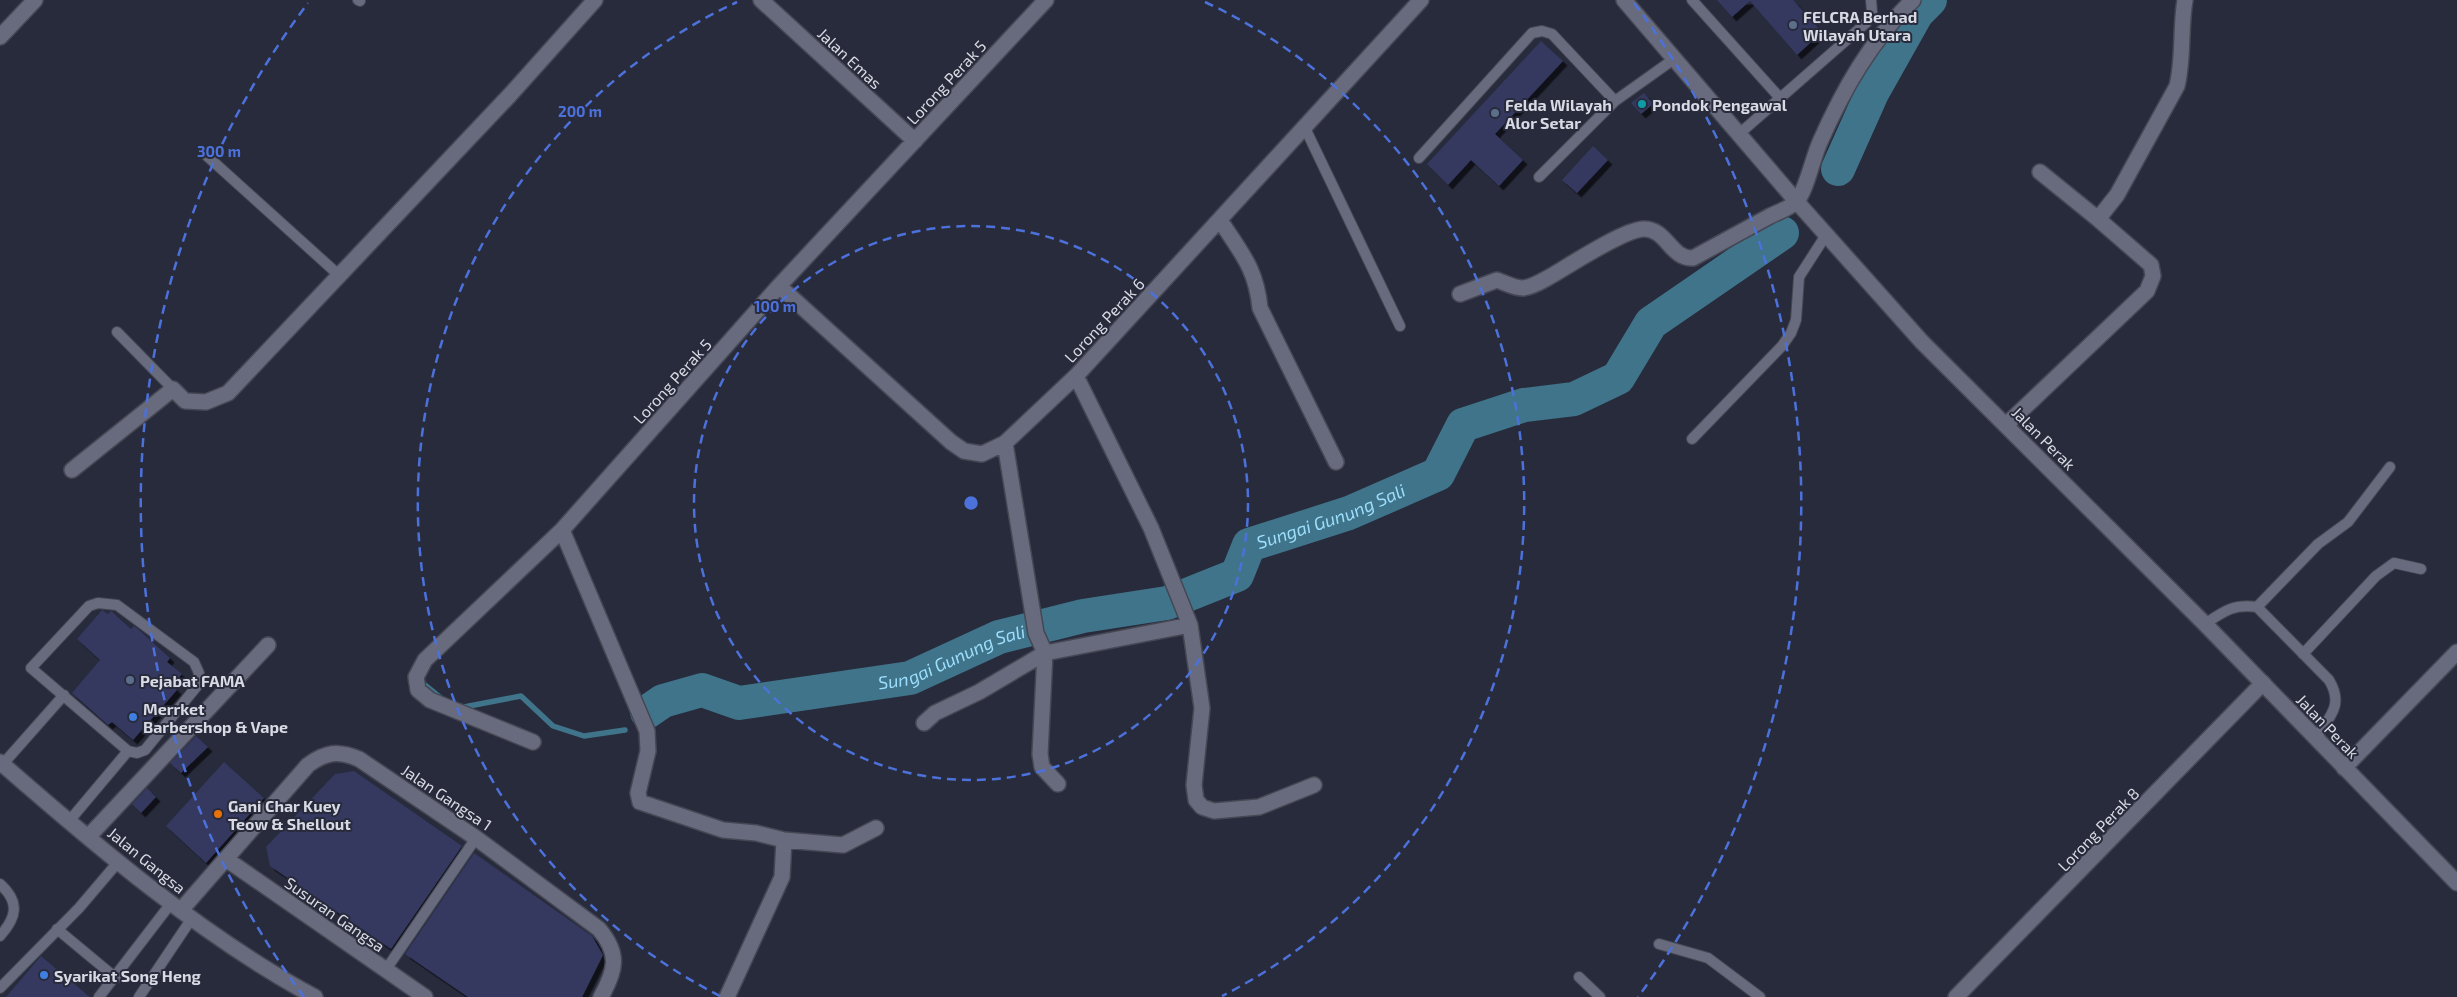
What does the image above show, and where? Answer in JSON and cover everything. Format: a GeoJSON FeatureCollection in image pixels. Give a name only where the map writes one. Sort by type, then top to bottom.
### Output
{"type":"FeatureCollection","features":[{"type":"Feature","properties":{"kind":"street"},"geometry":{"type":"LineString","coordinates":[[0,36],[35,0]]}},
{"type":"Feature","properties":{"kind":"street"},"geometry":{"type":"LineString","coordinates":[[72,470],[173,389],[185,401],[206,402],[228,394],[503,104],[595,0]]}},
{"type":"Feature","properties":{"kind":"street","name":"Jalan Emas"},"geometry":{"type":"LineString","coordinates":[[761,0],[915,141]]}},
{"type":"Feature","properties":{"kind":"street","name":"Lorong Perak 5"},"geometry":{"type":"LineString","coordinates":[[533,742],[430,700],[418,690],[416,677],[425,660],[562,530],[779,286],[1046,0]]}},
{"type":"Feature","properties":{"kind":"street","name":"Lorong Perak 6"},"geometry":{"type":"LineString","coordinates":[[779,286],[951,442],[964,451],[982,454],[1005,443],[1076,376],[1422,0]]}},
{"type":"Feature","properties":{"kind":"street","name":"Jalan Perak"},"geometry":{"type":"LineString","coordinates":[[1624,0],[1826,236],[1922,342],[2205,624],[2457,883]]}},
{"type":"Feature","properties":{"kind":"street"},"geometry":{"type":"LineString","coordinates":[[1460,294],[1497,280],[1512,287],[1532,286],[1621,237],[1643,229],[1654,231],[1684,259],[1693,258],[1797,202],[1806,182],[1811,162],[1847,86],[1881,35],[1913,0]]}},
{"type":"Feature","properties":{"kind":"street"},"geometry":{"type":"LineString","coordinates":[[2098,219],[2117,195],[2177,86],[2181,68],[2182,16],[2185,0]]}},
{"type":"Feature","properties":{"kind":"street"},"geometry":{"type":"LineString","coordinates":[[2006,425],[2147,291],[2153,276],[2151,265],[2040,172]]}},
{"type":"Feature","properties":{"kind":"street"},"geometry":{"type":"LineString","coordinates":[[1220,220],[1252,270],[1258,287],[1260,308],[1336,462]]}},
{"type":"Feature","properties":{"kind":"street"},"geometry":{"type":"LineString","coordinates":[[1076,376],[1151,528],[1176,585],[1190,625],[1202,708],[1194,785],[1196,800],[1202,807],[1214,811],[1259,807],[1314,784]]}},
{"type":"Feature","properties":{"kind":"street"},"geometry":{"type":"LineString","coordinates":[[1005,443],[1036,633],[1045,653],[1040,754],[1042,767],[1058,784]]}},
{"type":"Feature","properties":{"kind":"street"},"geometry":{"type":"LineString","coordinates":[[562,530],[647,731],[648,751],[638,794],[640,802],[723,830],[756,833],[784,840],[843,845],[876,828]]}},
{"type":"Feature","properties":{"kind":"street"},"geometry":{"type":"LineString","coordinates":[[924,723],[934,713],[979,692],[1045,653],[1190,625]]}},
{"type":"Feature","properties":{"kind":"street"},"geometry":{"type":"LineString","coordinates":[[89,836],[268,645]]}},
{"type":"Feature","properties":{"kind":"street"},"geometry":{"type":"LineString","coordinates":[[2344,768],[2456,653]]}},
{"type":"Feature","properties":{"kind":"street","name":"Lorong Perak 8"},"geometry":{"type":"LineString","coordinates":[[1956,997],[2263,683]]}},
{"type":"Feature","properties":{"kind":"street","name":"Jalan Gangsa 1"},"geometry":{"type":"LineString","coordinates":[[182,910],[308,765],[320,756],[332,752],[347,754],[359,759],[476,838],[599,929],[610,942],[614,955],[614,969],[601,997]]}},
{"type":"Feature","properties":{"kind":"street","name":"Jalan Gangsa"},"geometry":{"type":"LineString","coordinates":[[2,763],[119,861],[182,910],[279,978],[314,997]]}},
{"type":"Feature","properties":{"kind":"street"},"geometry":{"type":"LineString","coordinates":[[727,997],[782,877],[784,840]]}},
{"type":"Feature","properties":{"kind":"street","name":"Susuran Gangsa"},"geometry":{"type":"LineString","coordinates":[[226,859],[425,997]]}},
{"type":"Feature","properties":{"kind":"street","name":"Jalan Gangsa"},"geometry":{"type":"LineString","coordinates":[[279,978],[295,997]]}},
{"type":"Feature","properties":{"kind":"lane"},"geometry":{"type":"LineString","coordinates":[[1692,0],[1780,98]]}},
{"type":"Feature","properties":{"kind":"lane"},"geometry":{"type":"LineString","coordinates":[[1739,134],[1866,23],[1872,12],[1871,0]]}},
{"type":"Feature","properties":{"kind":"lane"},"geometry":{"type":"LineString","coordinates":[[1419,158],[1532,33],[1542,31],[1552,34],[1615,100]]}},
{"type":"Feature","properties":{"kind":"lane"},"geometry":{"type":"LineString","coordinates":[[1539,177],[1615,100],[1674,58]]}},
{"type":"Feature","properties":{"kind":"lane"},"geometry":{"type":"LineString","coordinates":[[1305,128],[1400,326]]}},
{"type":"Feature","properties":{"kind":"lane"},"geometry":{"type":"LineString","coordinates":[[207,156],[341,277]]}},
{"type":"Feature","properties":{"kind":"lane"},"geometry":{"type":"LineString","coordinates":[[1692,439],[1782,346],[1791,333],[1796,320],[1799,277],[1826,236]]}},
{"type":"Feature","properties":{"kind":"lane"},"geometry":{"type":"LineString","coordinates":[[117,332],[173,389]]}},
{"type":"Feature","properties":{"kind":"lane"},"geometry":{"type":"LineString","coordinates":[[2258,607],[2318,544],[2348,522],[2390,467]]}},
{"type":"Feature","properties":{"kind":"lane"},"geometry":{"type":"LineString","coordinates":[[2303,654],[2376,576],[2394,563],[2421,569]]}},
{"type":"Feature","properties":{"kind":"lane"},"geometry":{"type":"LineString","coordinates":[[98,602],[116,605],[194,662],[199,673],[197,686],[145,750],[137,753],[128,751],[31,668],[89,606],[98,602]]}},
{"type":"Feature","properties":{"kind":"lane"},"geometry":{"type":"LineString","coordinates":[[2205,624],[2230,608],[2258,607],[2329,680],[2337,693],[2336,705],[2316,738]]}},
{"type":"Feature","properties":{"kind":"lane"},"geometry":{"type":"LineString","coordinates":[[2,763],[64,696]]}},
{"type":"Feature","properties":{"kind":"lane"},"geometry":{"type":"LineString","coordinates":[[70,820],[128,751]]}},
{"type":"Feature","properties":{"kind":"lane"},"geometry":{"type":"LineString","coordinates":[[386,971],[476,838]]}},
{"type":"Feature","properties":{"kind":"lane"},"geometry":{"type":"LineString","coordinates":[[0,988],[119,861]]}},
{"type":"Feature","properties":{"kind":"lane"},"geometry":{"type":"LineString","coordinates":[[0,884],[13,900],[15,911],[8,926],[0,936]]}},
{"type":"Feature","properties":{"kind":"lane"},"geometry":{"type":"LineString","coordinates":[[99,997],[182,910]]}},
{"type":"Feature","properties":{"kind":"lane"},"geometry":{"type":"LineString","coordinates":[[142,996],[182,910]]}},
{"type":"Feature","properties":{"kind":"lane"},"geometry":{"type":"LineString","coordinates":[[57,929],[116,978]]}},
{"type":"Feature","properties":{"kind":"lane"},"geometry":{"type":"LineString","coordinates":[[1659,944],[1708,958],[1760,997]]}},
{"type":"Feature","properties":{"kind":"lane"},"geometry":{"type":"LineString","coordinates":[[1579,977],[1600,997]]}},
{"type":"Feature","properties":{"kind":"building","name":"FELCRA Berhad Wilayah Utara"},"geometry":{"type":"Polygon","coordinates":[[[1717,0],[1793,0],[1822,32],[1797,55],[1750,1],[1732,17],[1717,0]]]}},
{"type":"Feature","properties":{"kind":"building","name":"Felda Wilayah Alor Setar"},"geometry":{"type":"Polygon","coordinates":[[[1541,41],[1563,61],[1495,134],[1523,160],[1499,186],[1471,160],[1448,185],[1427,164],[1541,41]]]}},
{"type":"Feature","properties":{"kind":"building","name":"Pondok Pengawal"},"geometry":{"type":"Polygon","coordinates":[[[1644,93],[1653,104],[1641,114],[1631,103],[1644,93]]]}},
{"type":"Feature","properties":{"kind":"building"},"geometry":{"type":"Polygon","coordinates":[[[1593,146],[1608,160],[1577,193],[1562,180],[1593,146]]]}},
{"type":"Feature","properties":{"kind":"building","name":"Pejabat FAMA"},"geometry":{"type":"Polygon","coordinates":[[[102,610],[108,614],[111,611],[131,629],[134,626],[138,629],[170,658],[167,662],[182,674],[172,685],[177,690],[133,740],[112,722],[108,725],[72,693],[100,660],[77,639],[102,610]]]}},
{"type":"Feature","properties":{"kind":"building"},"geometry":{"type":"Polygon","coordinates":[[[196,736],[208,747],[181,773],[170,763],[196,736]]]}},
{"type":"Feature","properties":{"kind":"building"},"geometry":{"type":"Polygon","coordinates":[[[224,762],[264,798],[206,863],[166,826],[224,762]]]}},
{"type":"Feature","properties":{"kind":"building"},"geometry":{"type":"Polygon","coordinates":[[[354,771],[462,846],[391,949],[270,866],[266,847],[335,774],[354,771]]]}},
{"type":"Feature","properties":{"kind":"building"},"geometry":{"type":"Polygon","coordinates":[[[147,788],[156,797],[141,813],[132,804],[147,788]]]}},
{"type":"Feature","properties":{"kind":"building"},"geometry":{"type":"Polygon","coordinates":[[[474,853],[592,936],[603,955],[582,997],[468,997],[405,954],[474,853]]]}},
{"type":"Feature","properties":{"kind":"building","name":"Syarikat Song Heng"},"geometry":{"type":"Polygon","coordinates":[[[41,956],[90,997],[6,997],[41,956]]]}},
{"type":"Feature","properties":{"kind":"waterway","name":"Sungai Gunung Sali"},"geometry":{"type":"LineString","coordinates":[[1838,169],[1872,93],[1917,13],[1930,0]]}},
{"type":"Feature","properties":{"kind":"waterway","name":"Sungai Gunung Sali"},"geometry":{"type":"LineString","coordinates":[[647,712],[663,701],[702,690],[739,703],[910,678],[999,637],[1083,616],[1167,603],[1237,575],[1249,545],[1349,513],[1438,474],[1463,425],[1524,405],[1574,399],[1618,378],[1651,323],[1782,233]]}},
{"type":"Feature","properties":{"kind":"waterway"},"geometry":{"type":"LineString","coordinates":[[420,681],[442,699]]}},
{"type":"Feature","properties":{"kind":"waterway"},"geometry":{"type":"LineString","coordinates":[[460,706],[464,707],[521,696],[553,726],[584,736],[625,730]]}},
{"type":"Feature","properties":{"kind":"place","name":"FELCRA Berhad Wilayah Utara"},"geometry":{"type":"Point","coordinates":[1793,25]}},
{"type":"Feature","properties":{"kind":"place","name":"Pondok Pengawal"},"geometry":{"type":"Point","coordinates":[1642,104]}},
{"type":"Feature","properties":{"kind":"place","name":"Felda Wilayah Alor Setar"},"geometry":{"type":"Point","coordinates":[1495,113]}},
{"type":"Feature","properties":{"kind":"place","name":"Pejabat FAMA"},"geometry":{"type":"Point","coordinates":[130,680]}},
{"type":"Feature","properties":{"kind":"place","name":"Merrket Barbershop & Vape"},"geometry":{"type":"Point","coordinates":[133,717]}},
{"type":"Feature","properties":{"kind":"place","name":"Gani Char Kuey Teow & Shellout"},"geometry":{"type":"Point","coordinates":[218,814]}},
{"type":"Feature","properties":{"kind":"place","name":"Syarikat Song Heng"},"geometry":{"type":"Point","coordinates":[44,975]}}]}
